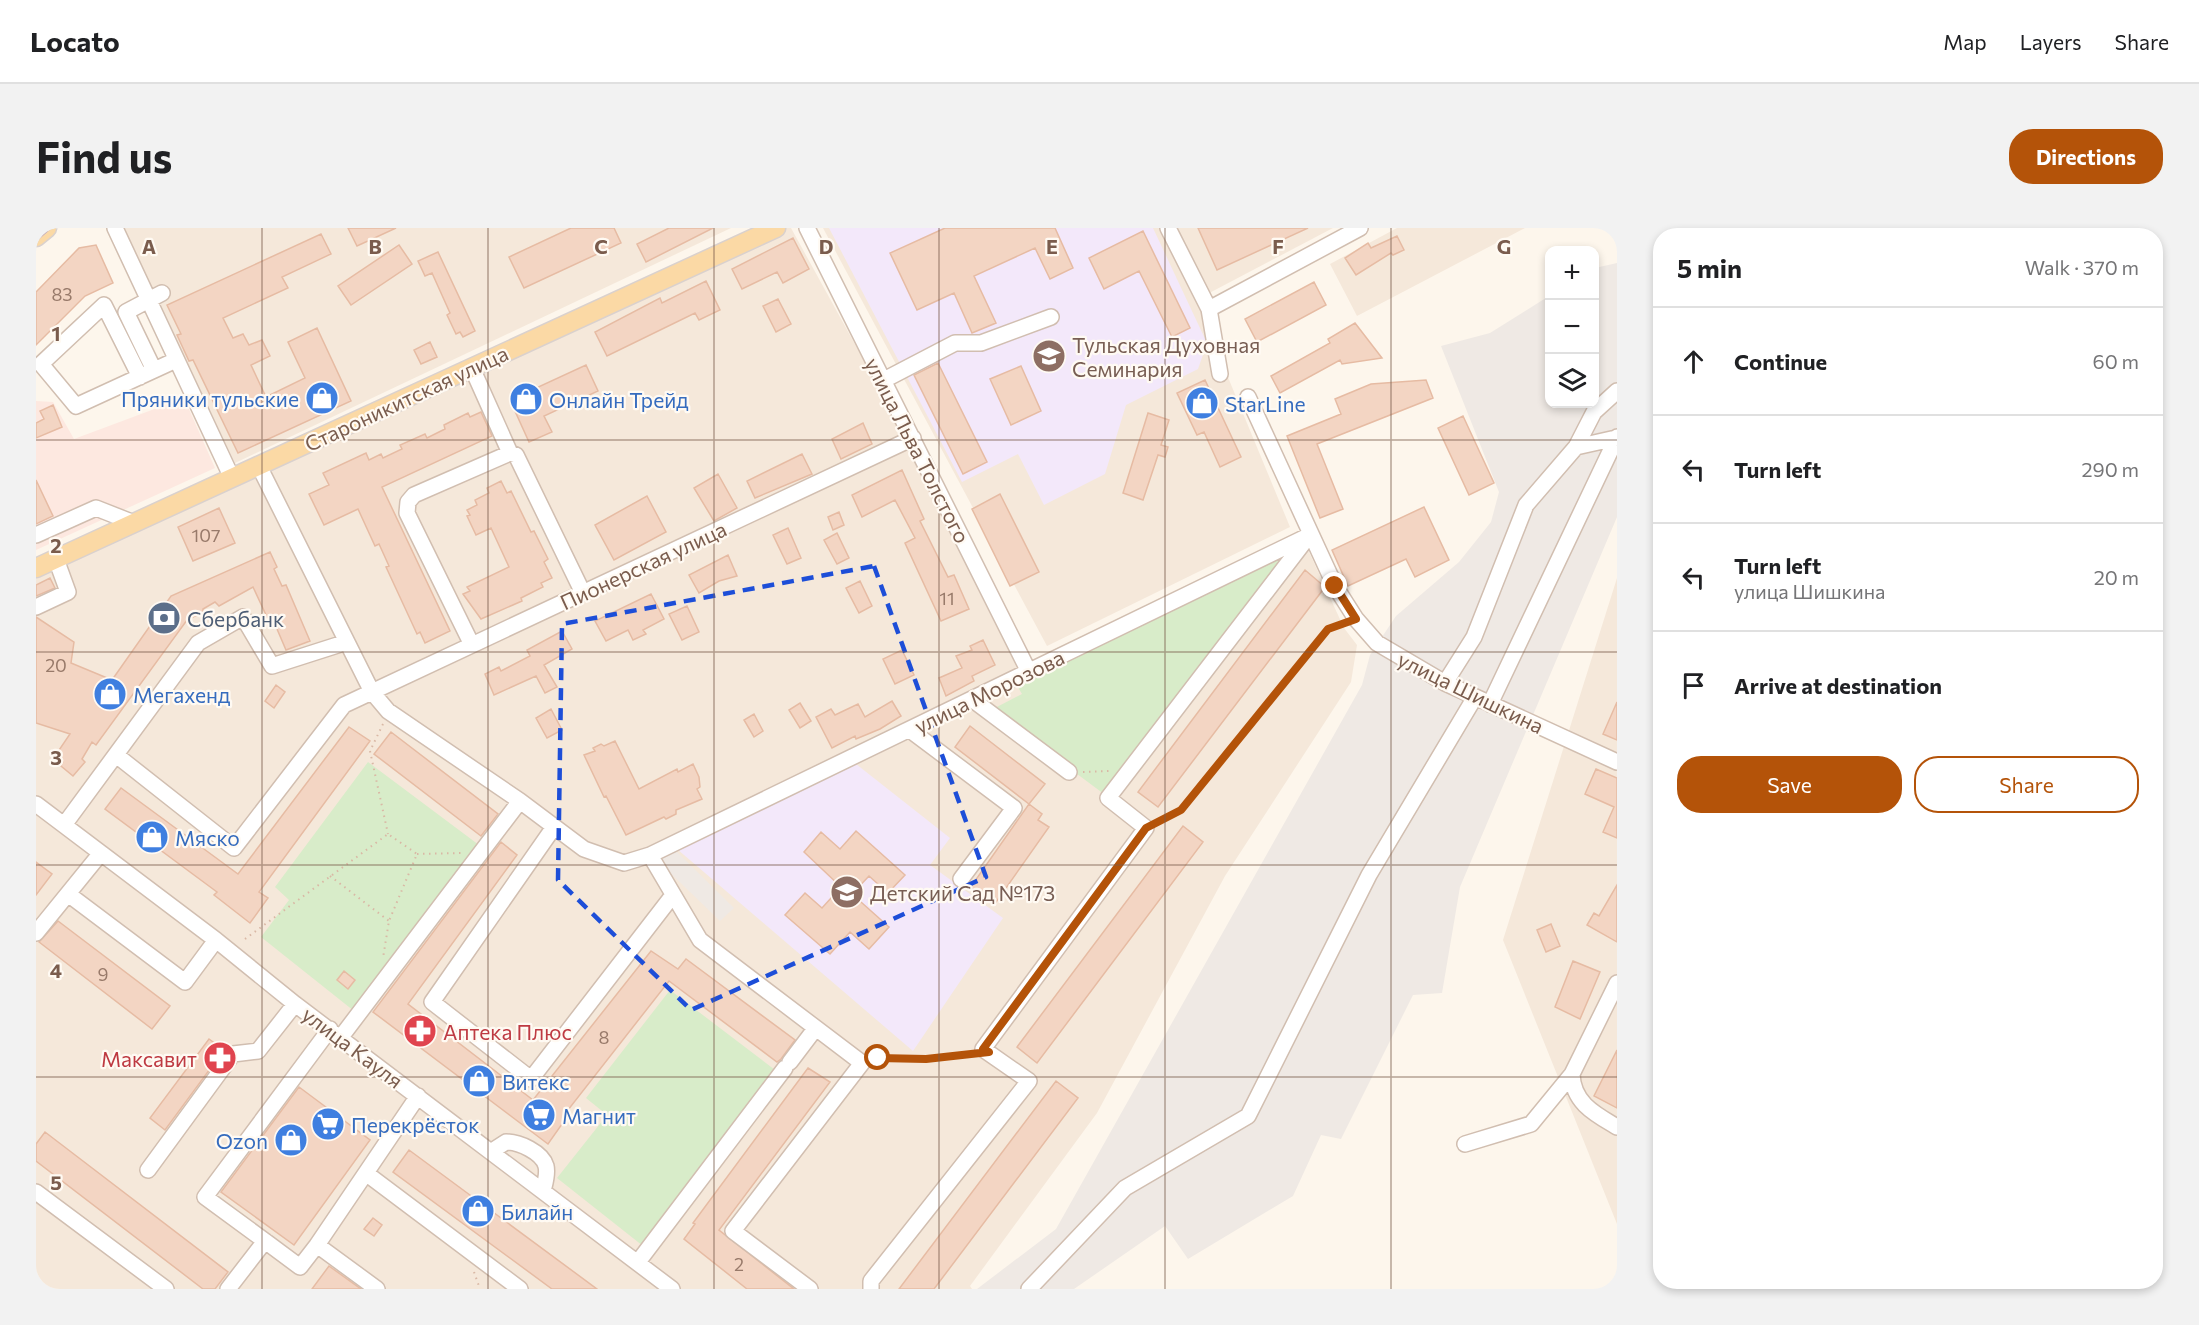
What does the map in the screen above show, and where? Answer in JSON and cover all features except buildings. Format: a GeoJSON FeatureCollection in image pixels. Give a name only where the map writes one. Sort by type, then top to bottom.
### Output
{"type":"FeatureCollection","features":[{"type":"Feature","properties":{"kind":"main road"},"geometry":{"type":"LineString","coordinates":[[36,237],[47,228]]}},
{"type":"Feature","properties":{"kind":"main road","name":"Староникитская улица"},"geometry":{"type":"LineString","coordinates":[[36,568],[776,228]]}},
{"type":"Feature","properties":{"kind":"street"},"geometry":{"type":"LineString","coordinates":[[115,228],[155,297],[176,360],[232,478]]}},
{"type":"Feature","properties":{"kind":"street","name":"улица Льва Толстого"},"geometry":{"type":"LineString","coordinates":[[807,228],[1029,672]]}},
{"type":"Feature","properties":{"kind":"street"},"geometry":{"type":"LineString","coordinates":[[1167,228],[1209,309],[1220,374]]}},
{"type":"Feature","properties":{"kind":"street"},"geometry":{"type":"LineString","coordinates":[[1209,309],[1340,233],[1359,228]]}},
{"type":"Feature","properties":{"kind":"street"},"geometry":{"type":"LineString","coordinates":[[147,373],[126,312],[155,297]]}},
{"type":"Feature","properties":{"kind":"street"},"geometry":{"type":"LineString","coordinates":[[147,373],[104,305],[41,364],[76,406],[176,360]]}},
{"type":"Feature","properties":{"kind":"street"},"geometry":{"type":"LineString","coordinates":[[884,380],[955,343],[981,343],[1051,317]]}},
{"type":"Feature","properties":{"kind":"street"},"geometry":{"type":"LineString","coordinates":[[472,368],[510,453]]}},
{"type":"Feature","properties":{"kind":"street"},"geometry":{"type":"LineString","coordinates":[[1445,683],[1474,637],[1526,505],[1576,447],[1594,412],[1617,391]]}},
{"type":"Feature","properties":{"kind":"street","name":"улица Шишкина"},"geometry":{"type":"LineString","coordinates":[[1248,397],[1335,586],[1356,619],[1377,643],[1445,683],[1617,762]]}},
{"type":"Feature","properties":{"kind":"street"},"geometry":{"type":"LineString","coordinates":[[1576,447],[1617,437]]}},
{"type":"Feature","properties":{"kind":"street"},"geometry":{"type":"LineString","coordinates":[[1490,704],[1617,437]]}},
{"type":"Feature","properties":{"kind":"street","name":"Пионерская улица"},"geometry":{"type":"LineString","coordinates":[[116,755],[234,848],[344,705],[913,438]]}},
{"type":"Feature","properties":{"kind":"street"},"geometry":{"type":"LineString","coordinates":[[472,645],[407,513],[408,502],[414,495],[510,453],[516,454],[584,593]]}},
{"type":"Feature","properties":{"kind":"street","name":"улица Морозова"},"geometry":{"type":"LineString","coordinates":[[260,466],[372,692],[388,711],[520,801],[584,849],[624,863],[650,855],[1310,535]]}},
{"type":"Feature","properties":{"kind":"street"},"geometry":{"type":"LineString","coordinates":[[36,535],[96,508],[134,523]]}},
{"type":"Feature","properties":{"kind":"street"},"geometry":{"type":"LineString","coordinates":[[871,1289],[871,1281],[1029,1081],[983,1049],[1146,828],[1108,798],[1310,535]]}},
{"type":"Feature","properties":{"kind":"street"},"geometry":{"type":"LineString","coordinates":[[36,607],[68,592],[56,559]]}},
{"type":"Feature","properties":{"kind":"street"},"geometry":{"type":"LineString","coordinates":[[64,825],[198,643],[243,617],[272,666],[347,642]]}},
{"type":"Feature","properties":{"kind":"street"},"geometry":{"type":"LineString","coordinates":[[1029,1289],[1125,1188],[1248,1116],[1369,875],[1475,697]]}},
{"type":"Feature","properties":{"kind":"street"},"geometry":{"type":"LineString","coordinates":[[973,700],[1069,772]]}},
{"type":"Feature","properties":{"kind":"street"},"geometry":{"type":"LineString","coordinates":[[910,730],[1014,808],[961,879]]}},
{"type":"Feature","properties":{"kind":"street"},"geometry":{"type":"LineString","coordinates":[[418,1096],[367,1174],[300,1267],[205,1197],[336,1033],[379,988],[520,801]]}},
{"type":"Feature","properties":{"kind":"street","name":"улица Кауля"},"geometry":{"type":"LineString","coordinates":[[36,804],[216,940],[295,1004],[638,1263],[662,1286]]}},
{"type":"Feature","properties":{"kind":"street"},"geometry":{"type":"LineString","coordinates":[[554,827],[432,1002],[531,1078],[673,895]]}},
{"type":"Feature","properties":{"kind":"street"},"geometry":{"type":"LineString","coordinates":[[38,928],[101,853]]}},
{"type":"Feature","properties":{"kind":"street"},"geometry":{"type":"LineString","coordinates":[[650,855],[700,940],[862,1063],[734,1231],[810,1289]]}},
{"type":"Feature","properties":{"kind":"street"},"geometry":{"type":"LineString","coordinates":[[68,894],[185,982],[216,940]]}},
{"type":"Feature","properties":{"kind":"street"},"geometry":{"type":"LineString","coordinates":[[1465,1144],[1531,1125],[1572,1080],[1617,982]]}},
{"type":"Feature","properties":{"kind":"street"},"geometry":{"type":"LineString","coordinates":[[148,1170],[233,1054],[258,1051],[295,1004]]}},
{"type":"Feature","properties":{"kind":"street"},"geometry":{"type":"LineString","coordinates":[[638,1263],[815,1029]]}},
{"type":"Feature","properties":{"kind":"street"},"geometry":{"type":"LineString","coordinates":[[1572,1080],[1583,1104],[1617,1127]]}},
{"type":"Feature","properties":{"kind":"street"},"geometry":{"type":"LineString","coordinates":[[492,1151],[506,1142],[524,1145],[545,1162],[547,1169],[543,1191]]}},
{"type":"Feature","properties":{"kind":"street"},"geometry":{"type":"LineString","coordinates":[[367,1174],[520,1289]]}},
{"type":"Feature","properties":{"kind":"street"},"geometry":{"type":"LineString","coordinates":[[36,1192],[166,1289]]}},
{"type":"Feature","properties":{"kind":"street"},"geometry":{"type":"LineString","coordinates":[[228,1289],[265,1241]]}},
{"type":"Feature","properties":{"kind":"street"},"geometry":{"type":"LineString","coordinates":[[317,1245],[377,1289]]}},
{"type":"Feature","properties":{"kind":"path"},"geometry":{"type":"LineString","coordinates":[[1146,828],[1181,810],[1328,629],[1356,619]]}},
{"type":"Feature","properties":{"kind":"path"},"geometry":{"type":"LineString","coordinates":[[388,711],[370,752],[388,834],[417,854],[481,853]]}},
{"type":"Feature","properties":{"kind":"path"},"geometry":{"type":"LineString","coordinates":[[1069,772],[1128,771]]}},
{"type":"Feature","properties":{"kind":"path"},"geometry":{"type":"LineString","coordinates":[[245,939],[388,834]]}},
{"type":"Feature","properties":{"kind":"path"},"geometry":{"type":"LineString","coordinates":[[379,988],[389,921],[417,854]]}},
{"type":"Feature","properties":{"kind":"path"},"geometry":{"type":"LineString","coordinates":[[330,876],[389,921]]}},
{"type":"Feature","properties":{"kind":"path"},"geometry":{"type":"LineString","coordinates":[[862,1063],[878,1058],[926,1059],[989,1052]]}},
{"type":"Feature","properties":{"kind":"highlighted area"},"geometry":{"type":"Polygon","coordinates":[[[874,566],[986,877],[691,1010],[558,880],[562,624],[874,566]]]}},
{"type":"Feature","properties":{"kind":"shaded area"},"geometry":{"type":"Polygon","coordinates":[[[122,228],[731,228],[235,463],[122,228]]]}},
{"type":"Feature","properties":{"kind":"shaded area"},"geometry":{"type":"Polygon","coordinates":[[[764,228],[791,228],[906,437],[374,687],[263,467],[764,228]]]}},
{"type":"Feature","properties":{"kind":"shaded area"},"geometry":{"type":"Polygon","coordinates":[[[823,228],[1333,228],[1196,300],[1290,527],[1047,646],[823,228]]]}},
{"type":"Feature","properties":{"kind":"shaded area","name":"Тульская Духовная Семинария"},"geometry":{"type":"Polygon","coordinates":[[[829,228],[1153,228],[1207,343],[1198,369],[1126,405],[1105,474],[1044,505],[1018,454],[962,482],[829,228]]]}},
{"type":"Feature","properties":{"kind":"shaded area"},"geometry":{"type":"Polygon","coordinates":[[[1397,228],[1525,228],[1357,316],[1330,264],[1397,228]]]}},
{"type":"Feature","properties":{"kind":"shaded area"},"geometry":{"type":"Polygon","coordinates":[[[1617,263],[1617,517],[1460,887],[1442,993],[1413,995],[1341,1139],[1321,1135],[1293,1196],[1188,1259],[1165,1226],[1074,1289],[977,1289],[1056,1229],[1362,685],[1370,655],[1396,616],[1459,562],[1491,522],[1499,492],[1441,346],[1490,333],[1545,299],[1545,408],[1599,408],[1599,267],[1617,263]]]}},
{"type":"Feature","properties":{"kind":"shaded area"},"geometry":{"type":"Polygon","coordinates":[[[184,398],[215,468],[36,550],[36,401],[53,402],[74,439],[184,398]]]}},
{"type":"Feature","properties":{"kind":"shaded area"},"geometry":{"type":"Polygon","coordinates":[[[912,445],[1025,670],[625,860],[585,846],[392,710],[381,693],[912,445]]]}},
{"type":"Feature","properties":{"kind":"shaded area"},"geometry":{"type":"Polygon","coordinates":[[[258,469],[369,693],[579,853],[626,867],[1304,541],[1344,628],[1357,645],[1351,682],[1225,876],[1097,1113],[970,1286],[972,1289],[677,1289],[36,795],[36,572],[258,469]]]}},
{"type":"Feature","properties":{"kind":"shaded area"},"geometry":{"type":"Polygon","coordinates":[[[1617,578],[1617,1224],[1503,940],[1617,578]]]}},
{"type":"Feature","properties":{"kind":"shaded area","name":"Детский Сад №173"},"geometry":{"type":"Polygon","coordinates":[[[856,764],[950,838],[930,865],[1003,918],[913,1051],[677,849],[856,764]]]}},
{"type":"Feature","properties":{"kind":"shaded area"},"geometry":{"type":"Polygon","coordinates":[[[36,808],[664,1289],[36,1289],[36,808]]]}},
{"type":"Feature","properties":{"kind":"shaded area"},"geometry":{"type":"Polygon","coordinates":[[[675,850],[734,908],[720,921],[658,861],[675,850]]]}},
{"type":"Feature","properties":{"kind":"green space"},"geometry":{"type":"Polygon","coordinates":[[[1290,550],[1104,794],[991,710],[1022,694],[1016,684],[1290,550]]]}},
{"type":"Feature","properties":{"kind":"green space"},"geometry":{"type":"Polygon","coordinates":[[[368,762],[479,845],[354,1011],[261,937],[289,900],[275,887],[368,762]]]}},
{"type":"Feature","properties":{"kind":"green space"},"geometry":{"type":"Polygon","coordinates":[[[670,990],[775,1070],[643,1246],[557,1178],[607,1115],[586,1098],[670,990]]]}},
{"type":"Feature","properties":{"kind":"tram line"},"geometry":{"type":"LineString","coordinates":[[36,241],[51,228]]}},
{"type":"Feature","properties":{"kind":"place","name":"Тульская Духовная Семинария"},"geometry":{"type":"Point","coordinates":[1049,356]}},
{"type":"Feature","properties":{"kind":"place","name":"Пряники тульские"},"geometry":{"type":"Point","coordinates":[322,398]}},
{"type":"Feature","properties":{"kind":"place","name":"Онлайн Трейд"},"geometry":{"type":"Point","coordinates":[526,399]}},
{"type":"Feature","properties":{"kind":"place","name":"StarLine"},"geometry":{"type":"Point","coordinates":[1202,403]}},
{"type":"Feature","properties":{"kind":"place","name":"Сбербанк"},"geometry":{"type":"Point","coordinates":[164,618]}},
{"type":"Feature","properties":{"kind":"place","name":"Мегахенд"},"geometry":{"type":"Point","coordinates":[110,694]}},
{"type":"Feature","properties":{"kind":"place","name":"Мяско"},"geometry":{"type":"Point","coordinates":[152,837]}},
{"type":"Feature","properties":{"kind":"place","name":"Детский Сад №173"},"geometry":{"type":"Point","coordinates":[847,892]}},
{"type":"Feature","properties":{"kind":"place","name":"Аптека Плюс"},"geometry":{"type":"Point","coordinates":[420,1031]}},
{"type":"Feature","properties":{"kind":"place","name":"Максавит"},"geometry":{"type":"Point","coordinates":[220,1058]}},
{"type":"Feature","properties":{"kind":"place","name":"Витекс"},"geometry":{"type":"Point","coordinates":[479,1081]}},
{"type":"Feature","properties":{"kind":"place","name":"Магнит"},"geometry":{"type":"Point","coordinates":[539,1115]}},
{"type":"Feature","properties":{"kind":"place","name":"Перекрёсток"},"geometry":{"type":"Point","coordinates":[328,1124]}},
{"type":"Feature","properties":{"kind":"place","name":"Ozon"},"geometry":{"type":"Point","coordinates":[291,1140]}},
{"type":"Feature","properties":{"kind":"place","name":"Билайн"},"geometry":{"type":"Point","coordinates":[478,1211]}},
{"type":"Feature","properties":{"kind":"route"},"geometry":{"type":"LineString","coordinates":[[878,1058],[926,1059],[989,1052],[983,1049],[1146,828],[1181,810],[1328,629],[1356,619],[1335,586]]}}]}
